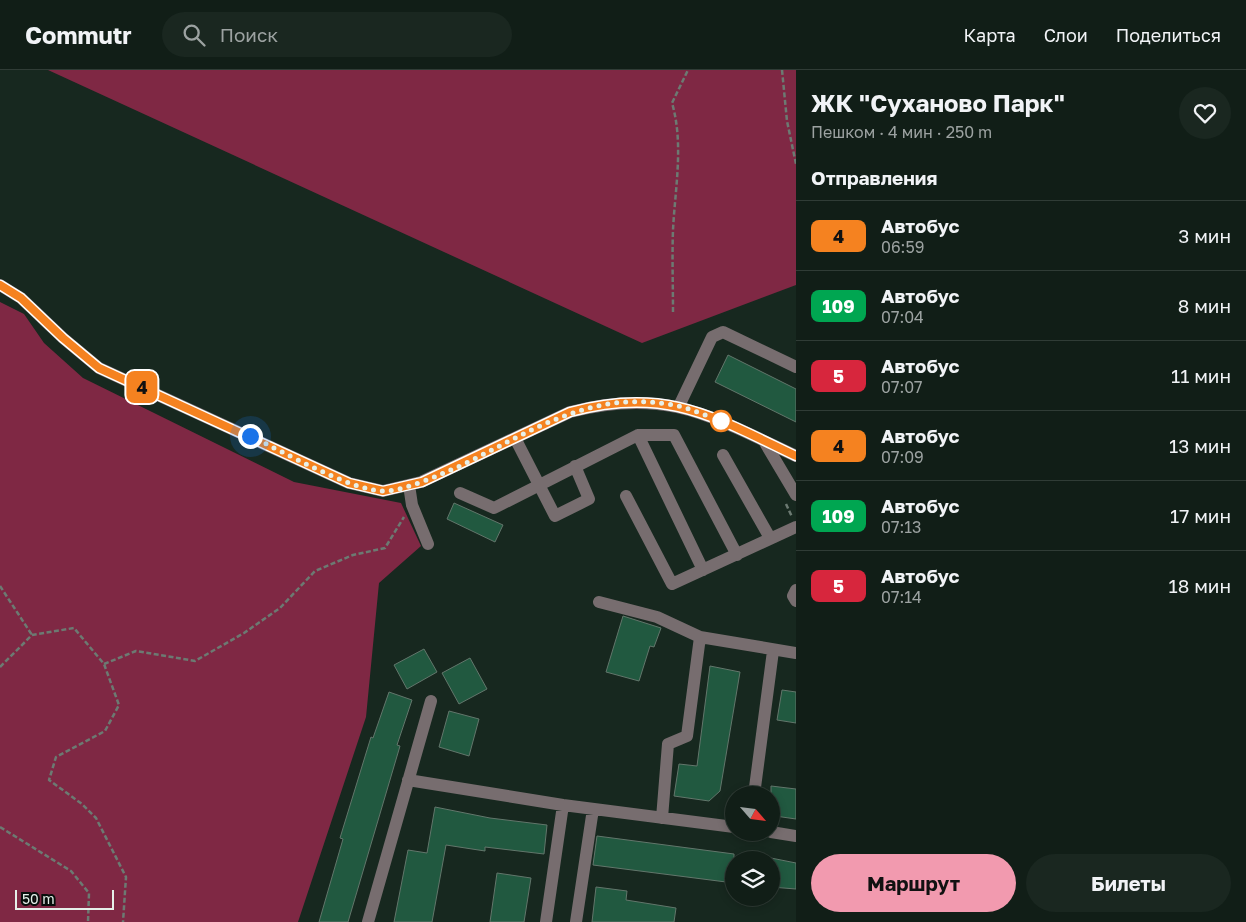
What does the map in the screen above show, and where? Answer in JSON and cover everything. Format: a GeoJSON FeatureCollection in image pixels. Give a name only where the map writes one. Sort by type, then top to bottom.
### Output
{"type":"FeatureCollection","features":[{"type":"Feature","properties":{"kind":"street"},"geometry":{"type":"LineString","coordinates":[[0,285],[21,298],[63,338],[99,368],[349,483],[383,491],[445,473],[570,412],[591,407],[639,401],[679,406],[734,426],[796,456]]}},
{"type":"Feature","properties":{"kind":"street"},"geometry":{"type":"LineString","coordinates":[[679,406],[712,337],[723,332],[796,367]]}},
{"type":"Feature","properties":{"kind":"street"},"geometry":{"type":"LineString","coordinates":[[638,435],[703,570]]}},
{"type":"Feature","properties":{"kind":"street"},"geometry":{"type":"LineString","coordinates":[[460,493],[494,508],[638,435],[674,435],[737,555]]}},
{"type":"Feature","properties":{"kind":"street"},"geometry":{"type":"LineString","coordinates":[[515,438],[555,516],[589,499],[575,466]]}},
{"type":"Feature","properties":{"kind":"street"},"geometry":{"type":"LineString","coordinates":[[764,441],[796,495]]}},
{"type":"Feature","properties":{"kind":"street"},"geometry":{"type":"LineString","coordinates":[[723,455],[770,538]]}},
{"type":"Feature","properties":{"kind":"street"},"geometry":{"type":"LineString","coordinates":[[409,485],[412,505],[428,544]]}},
{"type":"Feature","properties":{"kind":"street"},"geometry":{"type":"LineString","coordinates":[[626,496],[672,584],[796,527]]}},
{"type":"Feature","properties":{"kind":"street"},"geometry":{"type":"LineString","coordinates":[[796,590],[793,596],[796,601]]}},
{"type":"Feature","properties":{"kind":"street"},"geometry":{"type":"LineString","coordinates":[[598,602],[657,617],[700,636],[773,651],[796,653]]}},
{"type":"Feature","properties":{"kind":"street"},"geometry":{"type":"LineString","coordinates":[[662,818],[668,744],[687,736],[700,636]]}},
{"type":"Feature","properties":{"kind":"street"},"geometry":{"type":"LineString","coordinates":[[755,786],[773,651]]}},
{"type":"Feature","properties":{"kind":"street"},"geometry":{"type":"LineString","coordinates":[[368,922],[431,701]]}},
{"type":"Feature","properties":{"kind":"street"},"geometry":{"type":"LineString","coordinates":[[408,780],[563,805],[725,826]]}},
{"type":"Feature","properties":{"kind":"street"},"geometry":{"type":"LineString","coordinates":[[546,922],[563,805]]}},
{"type":"Feature","properties":{"kind":"street"},"geometry":{"type":"LineString","coordinates":[[576,922],[593,809]]}},
{"type":"Feature","properties":{"kind":"street"},"geometry":{"type":"LineString","coordinates":[[780,833],[796,836]]}},
{"type":"Feature","properties":{"kind":"path"},"geometry":{"type":"LineString","coordinates":[[673,312],[674,230],[678,166],[676,116],[672,103],[688,70]]}},
{"type":"Feature","properties":{"kind":"path"},"geometry":{"type":"LineString","coordinates":[[782,70],[787,121],[796,164]]}},
{"type":"Feature","properties":{"kind":"path"},"geometry":{"type":"LineString","coordinates":[[104,664],[136,651],[195,661],[244,634],[280,608],[315,570],[353,555],[385,548],[412,505]]}},
{"type":"Feature","properties":{"kind":"path"},"geometry":{"type":"LineString","coordinates":[[0,586],[32,634]]}},
{"type":"Feature","properties":{"kind":"path"},"geometry":{"type":"LineString","coordinates":[[0,667],[32,634],[74,628],[104,664],[119,705],[105,731],[56,757],[49,780],[82,804],[96,818],[126,877],[123,922]]}},
{"type":"Feature","properties":{"kind":"path"},"geometry":{"type":"LineString","coordinates":[[0,827],[71,871],[89,893],[88,922]]}},
{"type":"Feature","properties":{"kind":"shaded area"},"geometry":{"type":"Polygon","coordinates":[[[48,70],[796,70],[796,285],[642,343],[48,70]]]}},
{"type":"Feature","properties":{"kind":"shaded area"},"geometry":{"type":"Polygon","coordinates":[[[0,302],[24,314],[44,343],[83,378],[294,482],[401,503],[421,546],[379,583],[366,717],[298,922],[0,922],[0,302]]]}},
{"type":"Feature","properties":{"kind":"building"},"geometry":{"type":"Polygon","coordinates":[[[728,355],[796,389],[796,422],[715,382],[728,355]]]}},
{"type":"Feature","properties":{"kind":"building"},"geometry":{"type":"Polygon","coordinates":[[[454,503],[503,525],[495,542],[447,519],[454,503]]]}},
{"type":"Feature","properties":{"kind":"building"},"geometry":{"type":"Polygon","coordinates":[[[623,616],[661,628],[654,647],[650,646],[639,681],[606,672],[623,616]]]}},
{"type":"Feature","properties":{"kind":"building"},"geometry":{"type":"Polygon","coordinates":[[[424,649],[437,672],[407,689],[394,665],[424,649]]]}},
{"type":"Feature","properties":{"kind":"building"},"geometry":{"type":"Polygon","coordinates":[[[470,658],[487,689],[459,704],[442,673],[470,658]]]}},
{"type":"Feature","properties":{"kind":"building"},"geometry":{"type":"Polygon","coordinates":[[[710,666],[740,672],[720,791],[709,801],[674,796],[679,764],[697,766],[710,666]]]}},
{"type":"Feature","properties":{"kind":"building"},"geometry":{"type":"Polygon","coordinates":[[[782,690],[796,692],[796,723],[777,720],[782,690]]]}},
{"type":"Feature","properties":{"kind":"building"},"geometry":{"type":"Polygon","coordinates":[[[389,692],[412,700],[397,745],[400,746],[348,922],[319,922],[343,839],[340,838],[371,737],[373,738],[389,692]]]}},
{"type":"Feature","properties":{"kind":"building"},"geometry":{"type":"Polygon","coordinates":[[[449,711],[479,719],[469,756],[439,747],[449,711]]]}},
{"type":"Feature","properties":{"kind":"building"},"geometry":{"type":"Polygon","coordinates":[[[780,787],[796,789],[796,819],[780,817],[780,787]]]}},
{"type":"Feature","properties":{"kind":"building"},"geometry":{"type":"Polygon","coordinates":[[[435,807],[490,818],[547,825],[544,854],[485,847],[485,851],[446,845],[432,922],[394,922],[408,850],[427,853],[435,807]]]}},
{"type":"Feature","properties":{"kind":"building"},"geometry":{"type":"Polygon","coordinates":[[[597,836],[725,853],[725,882],[593,865],[597,836]]]}},
{"type":"Feature","properties":{"kind":"building"},"geometry":{"type":"Polygon","coordinates":[[[780,860],[796,863],[796,889],[780,888],[780,860]]]}},
{"type":"Feature","properties":{"kind":"building"},"geometry":{"type":"Polygon","coordinates":[[[497,873],[531,878],[524,922],[490,922],[497,873]]]}},
{"type":"Feature","properties":{"kind":"building"},"geometry":{"type":"Polygon","coordinates":[[[596,887],[627,891],[626,900],[676,908],[674,922],[592,922],[596,887]]]}},
{"type":"Feature","properties":{"kind":"bus line","name":"4"},"geometry":{"type":"LineString","coordinates":[[0,285],[21,298],[63,338],[99,368],[349,483],[383,491],[422,482],[445,473],[570,412],[591,407],[639,401],[691,409],[734,426],[796,456]]}},
{"type":"Feature","properties":{"kind":"route"},"geometry":{"type":"LineString","coordinates":[[250,436],[349,483],[383,491],[422,482],[445,473],[541,425],[570,412],[591,407],[639,401],[668,404],[691,409],[721,421]]}}]}
